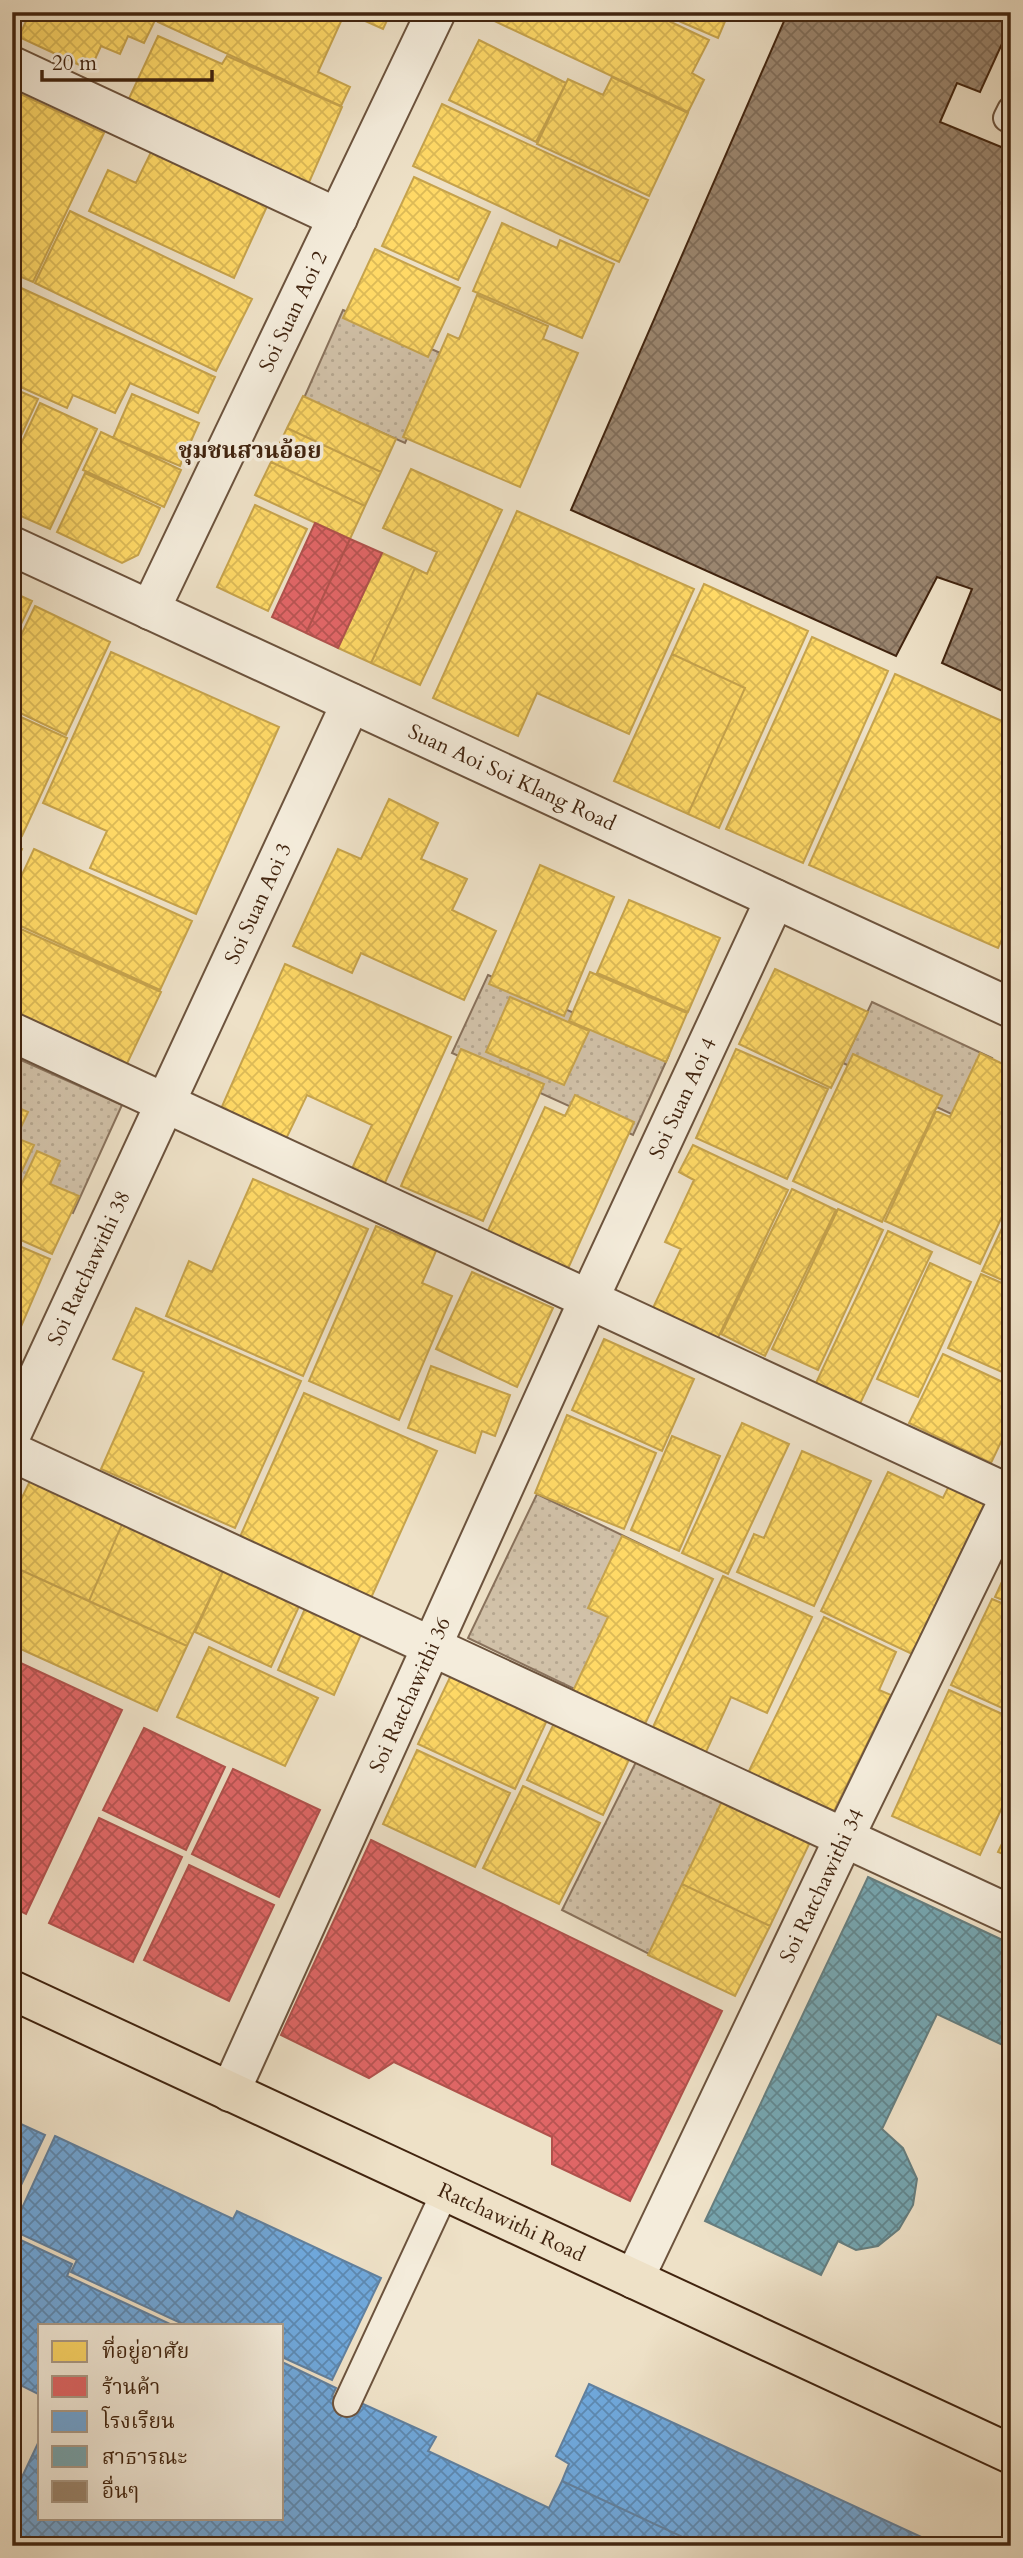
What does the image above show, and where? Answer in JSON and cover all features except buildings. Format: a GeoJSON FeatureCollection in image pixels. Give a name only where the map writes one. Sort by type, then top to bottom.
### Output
{"type":"FeatureCollection","features":[{"type":"Feature","properties":{"kind":"main road","name":"Ratchawithi Road"},"geometry":{"type":"LineString","coordinates":[[12,1990],[1011,2454]]}},
{"type":"Feature","properties":{"kind":"street","name":"Soi Suan Aoi 2"},"geometry":{"type":"LineString","coordinates":[[150,610],[436,12]]}},
{"type":"Feature","properties":{"kind":"street"},"geometry":{"type":"LineString","coordinates":[[12,66],[338,218]]}},
{"type":"Feature","properties":{"kind":"street","name":"Suan Aoi Soi Klang Road"},"geometry":{"type":"LineString","coordinates":[[12,546],[1011,1008]]}},
{"type":"Feature","properties":{"kind":"street","name":"Soi Suan Aoi 3"},"geometry":{"type":"LineString","coordinates":[[165,1103],[351,703]]}},
{"type":"Feature","properties":{"kind":"street","name":"Soi Suan Aoi 4"},"geometry":{"type":"LineString","coordinates":[[589,1299],[775,899]]}},
{"type":"Feature","properties":{"kind":"street"},"geometry":{"type":"LineString","coordinates":[[12,1032],[1011,1495]]}},
{"type":"Feature","properties":{"kind":"street","name":"Soi Ratchawithi 38"},"geometry":{"type":"LineString","coordinates":[[12,1433],[165,1103]]}},
{"type":"Feature","properties":{"kind":"street","name":"Soi Ratchawithi 36"},"geometry":{"type":"LineString","coordinates":[[230,2092],[589,1299]]}},
{"type":"Feature","properties":{"kind":"street"},"geometry":{"type":"LineString","coordinates":[[12,1452],[1011,1915]]}},
{"type":"Feature","properties":{"kind":"street","name":"Soi Ratchawithi 34"},"geometry":{"type":"LineString","coordinates":[[634,2279],[1011,1495]]}},
{"type":"Feature","properties":{"kind":"lane"},"geometry":{"type":"LineString","coordinates":[[347,2403],[445,2192]]}},
{"type":"Feature","properties":{"kind":"shaded area"},"geometry":{"type":"Polygon","coordinates":[[[343,310],[445,355],[405,443],[304,398],[343,310]]]}},
{"type":"Feature","properties":{"kind":"shaded area"},"geometry":{"type":"Polygon","coordinates":[[[488,975],[669,1055],[633,1135],[452,1053],[488,975]]]}},
{"type":"Feature","properties":{"kind":"shaded area"},"geometry":{"type":"Polygon","coordinates":[[[872,1002],[992,1058],[962,1119],[843,1063],[872,1002]]]}},
{"type":"Feature","properties":{"kind":"shaded area"},"geometry":{"type":"Polygon","coordinates":[[[12,1056],[122,1105],[73,1213],[12,1185],[12,1056]]]}},
{"type":"Feature","properties":{"kind":"shaded area"},"geometry":{"type":"Polygon","coordinates":[[[537,1494],[657,1552],[587,1695],[468,1638],[537,1494]]]}},
{"type":"Feature","properties":{"kind":"shaded area"},"geometry":{"type":"Polygon","coordinates":[[[639,1756],[735,1804],[657,1958],[562,1910],[639,1756]]]}},
{"type":"Feature","properties":{"kind":"district","name":"ชุมชนสวนอ้อย"},"geometry":{"type":"Point","coordinates":[250,450]}}]}
